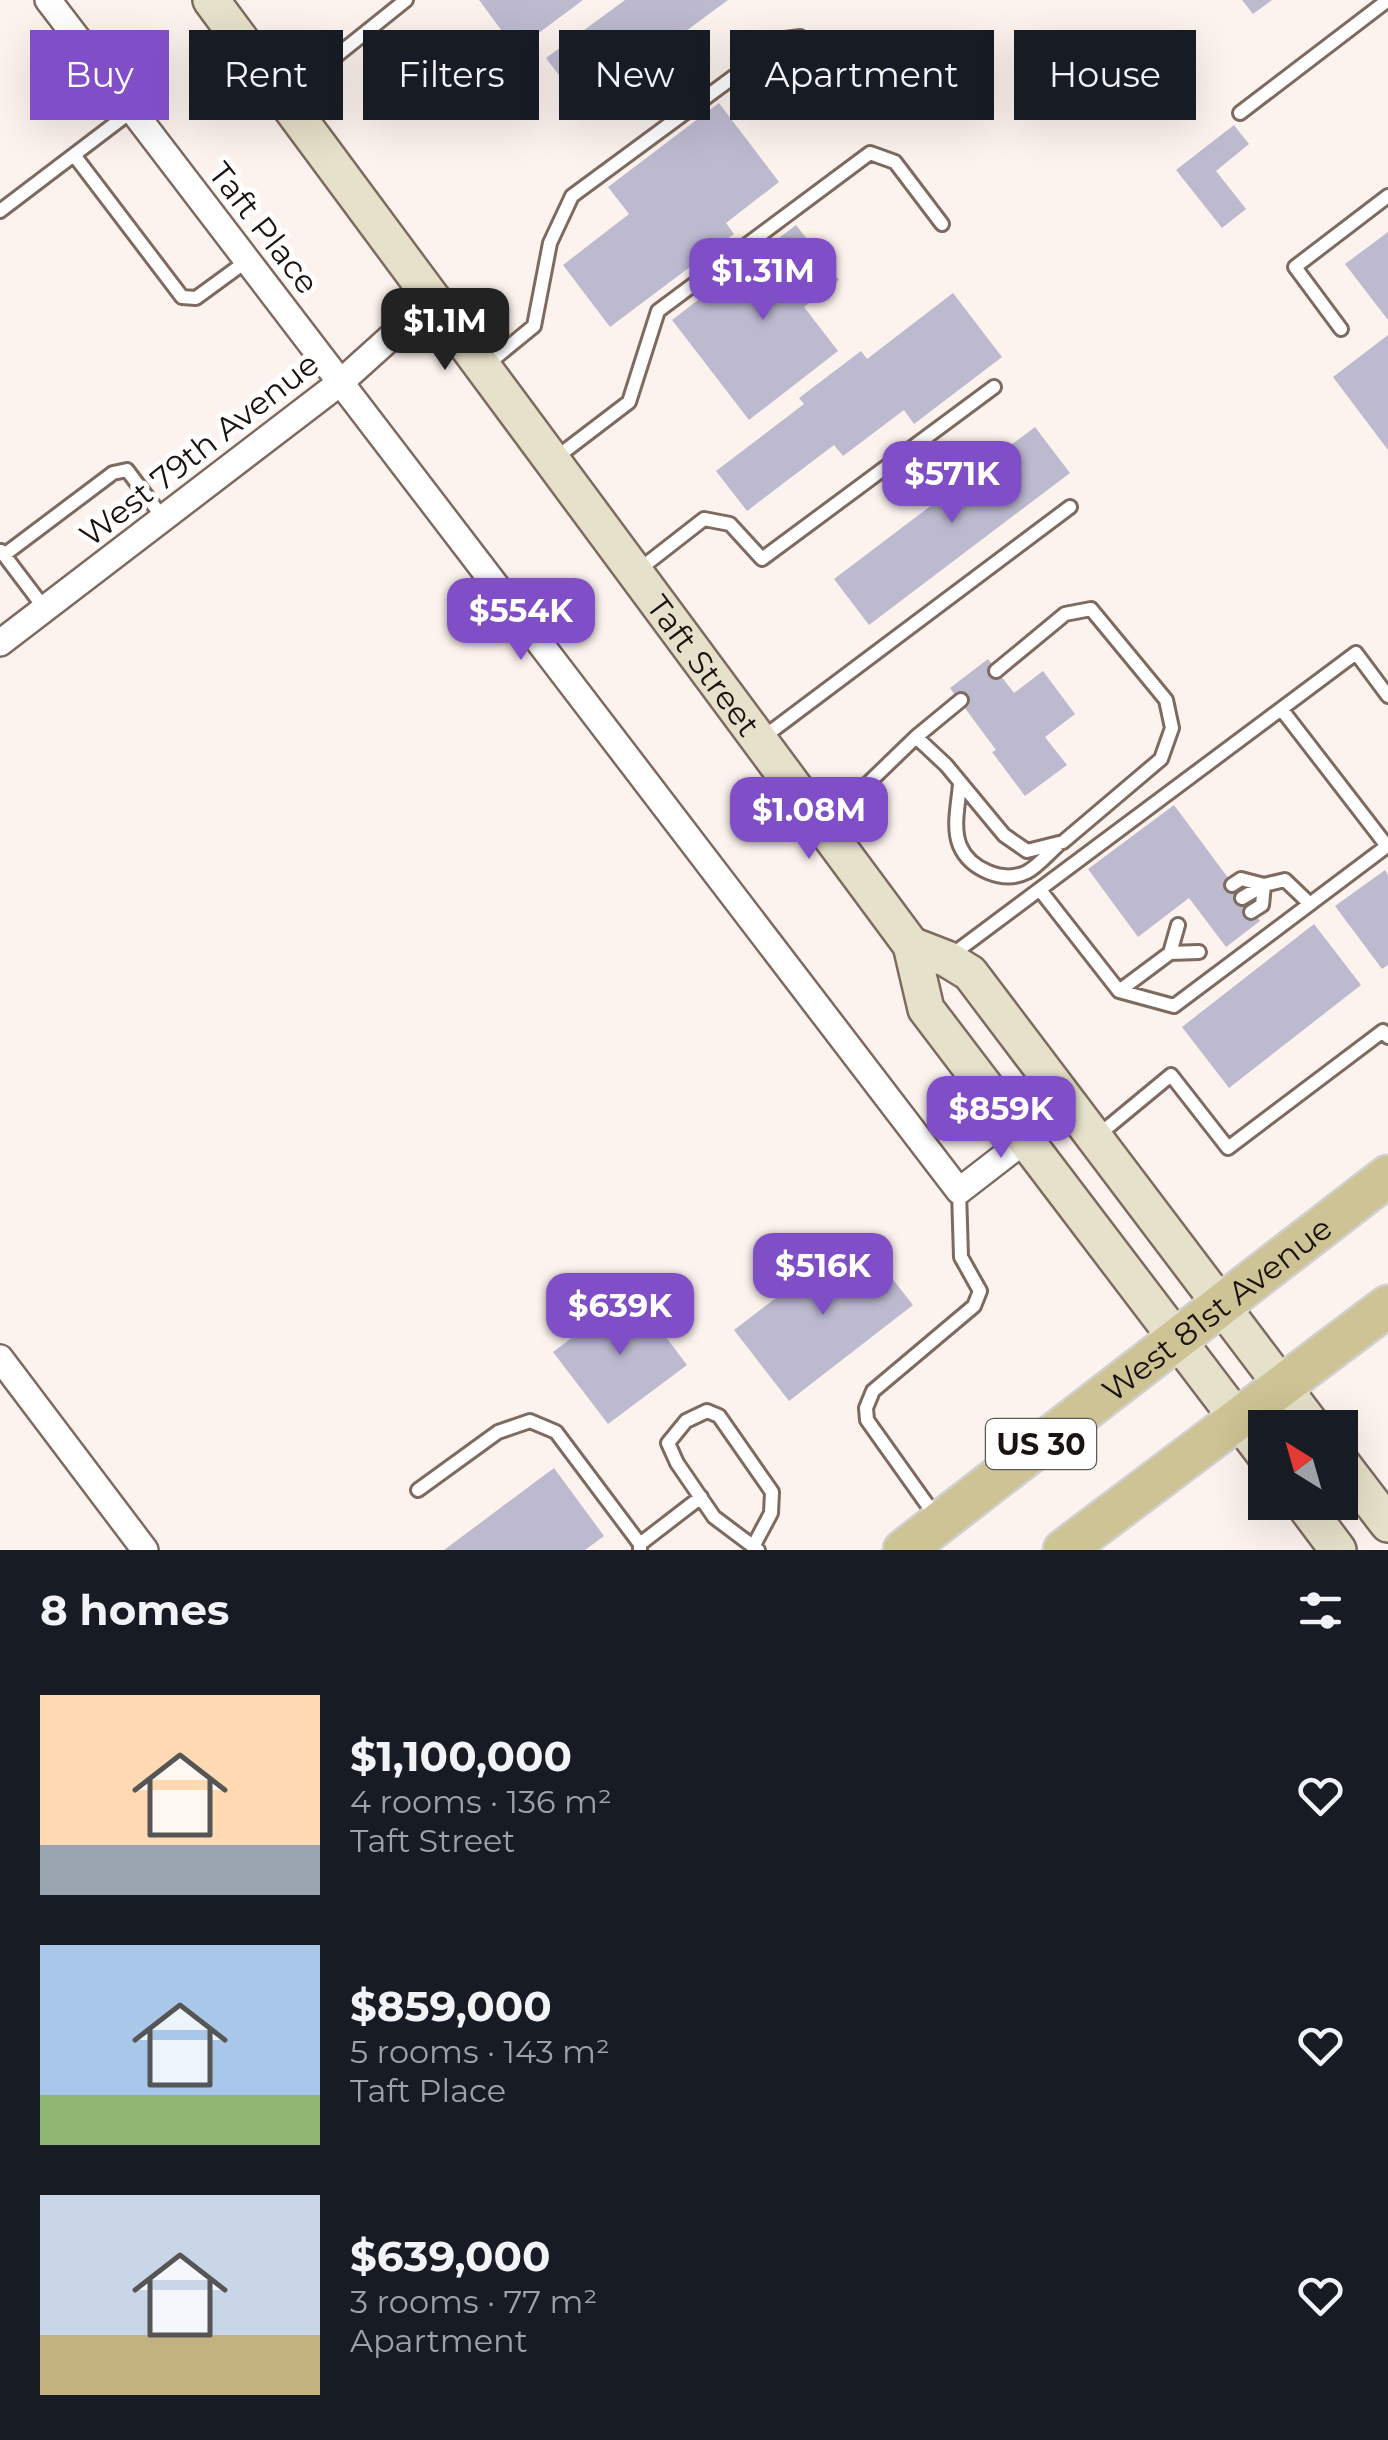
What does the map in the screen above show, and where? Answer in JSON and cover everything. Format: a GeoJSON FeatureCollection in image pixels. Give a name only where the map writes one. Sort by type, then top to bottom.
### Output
{"type":"FeatureCollection","features":[{"type":"Feature","properties":{"kind":"main road","name":"Taft Street"},"geometry":{"type":"LineString","coordinates":[[220,7],[236,30]]}},
{"type":"Feature","properties":{"kind":"main road","name":"Taft Street"},"geometry":{"type":"LineString","coordinates":[[299,120],[911,945],[926,1009],[1248,1433]]}},
{"type":"Feature","properties":{"kind":"main road"},"geometry":{"type":"LineString","coordinates":[[911,945],[947,958],[970,973],[1301,1410]]}},
{"type":"Feature","properties":{"kind":"main road","name":"West 81st Avenue"},"geometry":{"type":"LineString","coordinates":[[904,1550],[1388,1176]]}},
{"type":"Feature","properties":{"kind":"main road","name":"US 30"},"geometry":{"type":"LineString","coordinates":[[1064,1550],[1388,1306]]}},
{"type":"Feature","properties":{"kind":"main road"},"geometry":{"type":"LineString","coordinates":[[1358,1485],[1388,1524]]}},
{"type":"Feature","properties":{"kind":"main road"},"geometry":{"type":"LineString","coordinates":[[1316,1520],[1338,1550]]}},
{"type":"Feature","properties":{"kind":"street","name":"Taft Place"},"geometry":{"type":"LineString","coordinates":[[48,0],[71,30]]}},
{"type":"Feature","properties":{"kind":"street","name":"Taft Place"},"geometry":{"type":"LineString","coordinates":[[141,120],[959,1191]]}},
{"type":"Feature","properties":{"kind":"street","name":"West 79th Avenue"},"geometry":{"type":"LineString","coordinates":[[0,642],[341,382],[432,301]]}},
{"type":"Feature","properties":{"kind":"street"},"geometry":{"type":"LineString","coordinates":[[959,1191],[1025,1140]]}},
{"type":"Feature","properties":{"kind":"street"},"geometry":{"type":"LineString","coordinates":[[0,1358],[145,1550]]}},
{"type":"Feature","properties":{"kind":"lane"},"geometry":{"type":"LineString","coordinates":[[343,50],[406,0]]}},
{"type":"Feature","properties":{"kind":"lane"},"geometry":{"type":"LineString","coordinates":[[1240,113],[1388,0]]}},
{"type":"Feature","properties":{"kind":"lane"},"geometry":{"type":"LineString","coordinates":[[482,368],[534,326],[550,243],[572,196],[730,80]]}},
{"type":"Feature","properties":{"kind":"lane"},"geometry":{"type":"LineString","coordinates":[[0,211],[120,120]]}},
{"type":"Feature","properties":{"kind":"lane"},"geometry":{"type":"LineString","coordinates":[[551,462],[629,402],[658,311],[870,153],[895,162],[942,224]]}},
{"type":"Feature","properties":{"kind":"lane"},"geometry":{"type":"LineString","coordinates":[[74,155],[182,296],[196,298],[248,260]]}},
{"type":"Feature","properties":{"kind":"lane"},"geometry":{"type":"LineString","coordinates":[[1342,329],[1295,267],[1388,196]]}},
{"type":"Feature","properties":{"kind":"lane"},"geometry":{"type":"LineString","coordinates":[[634,573],[704,519],[730,524],[762,559],[994,387]]}},
{"type":"Feature","properties":{"kind":"lane"},"geometry":{"type":"LineString","coordinates":[[44,608],[2,552],[113,473],[126,470],[163,518]]}},
{"type":"Feature","properties":{"kind":"lane"},"geometry":{"type":"LineString","coordinates":[[759,740],[1070,507]]}},
{"type":"Feature","properties":{"kind":"lane"},"geometry":{"type":"LineString","coordinates":[[960,783],[956,826],[960,844],[970,860],[985,872],[1008,876],[1026,872],[1162,760],[1172,728],[1166,700],[1091,609],[1065,614],[996,671]]}},
{"type":"Feature","properties":{"kind":"lane"},"geometry":{"type":"LineString","coordinates":[[947,958],[1356,653],[1388,696]]}},
{"type":"Feature","properties":{"kind":"lane"},"geometry":{"type":"LineString","coordinates":[[823,826],[916,737],[961,700]]}},
{"type":"Feature","properties":{"kind":"lane"},"geometry":{"type":"LineString","coordinates":[[1040,890],[1119,991],[1174,1006],[1388,846],[1282,710]]}},
{"type":"Feature","properties":{"kind":"lane"},"geometry":{"type":"LineString","coordinates":[[916,737],[1004,835],[1026,851],[1063,842]]}},
{"type":"Feature","properties":{"kind":"lane"},"geometry":{"type":"LineString","coordinates":[[1232,885],[1241,879],[1264,885]]}},
{"type":"Feature","properties":{"kind":"lane"},"geometry":{"type":"LineString","coordinates":[[1242,898],[1264,885],[1285,880],[1310,904]]}},
{"type":"Feature","properties":{"kind":"lane"},"geometry":{"type":"LineString","coordinates":[[1252,912],[1262,905],[1264,885]]}},
{"type":"Feature","properties":{"kind":"lane"},"geometry":{"type":"LineString","coordinates":[[1170,953],[1178,925]]}},
{"type":"Feature","properties":{"kind":"lane"},"geometry":{"type":"LineString","coordinates":[[1119,991],[1189,938]]}},
{"type":"Feature","properties":{"kind":"lane"},"geometry":{"type":"LineString","coordinates":[[1170,953],[1199,952]]}},
{"type":"Feature","properties":{"kind":"lane"},"geometry":{"type":"LineString","coordinates":[[1096,1138],[1172,1074],[1228,1148],[1384,1031],[1388,1038]]}},
{"type":"Feature","properties":{"kind":"lane"},"geometry":{"type":"LineString","coordinates":[[940,1524],[867,1420],[866,1408],[873,1391],[974,1306],[980,1291],[961,1256],[959,1191]]}},
{"type":"Feature","properties":{"kind":"lane"},"geometry":{"type":"LineString","coordinates":[[707,1412],[719,1416],[772,1492],[771,1513],[756,1548],[714,1517],[677,1463],[668,1443],[686,1421],[707,1412]]}},
{"type":"Feature","properties":{"kind":"lane"},"geometry":{"type":"LineString","coordinates":[[418,1490],[498,1432],[530,1421],[556,1432],[640,1547],[701,1498]]}},
{"type":"Feature","properties":{"kind":"building"},"geometry":{"type":"Polygon","coordinates":[[[479,0],[583,0],[539,33],[501,30],[479,0]]]}},
{"type":"Feature","properties":{"kind":"building"},"geometry":{"type":"Polygon","coordinates":[[[625,0],[728,0],[687,30],[584,30],[625,0]]]}},
{"type":"Feature","properties":{"kind":"building"},"geometry":{"type":"Polygon","coordinates":[[[1242,0],[1272,0],[1253,14],[1242,0]]]}},
{"type":"Feature","properties":{"kind":"building"},"geometry":{"type":"Polygon","coordinates":[[[559,48],[559,75],[546,58],[559,48]]]}},
{"type":"Feature","properties":{"kind":"building"},"geometry":{"type":"Polygon","coordinates":[[[719,103],[779,182],[726,223],[734,234],[610,327],[563,265],[629,214],[608,187],[697,120],[710,120],[710,110],[719,103]]]}},
{"type":"Feature","properties":{"kind":"building"},"geometry":{"type":"Polygon","coordinates":[[[1234,125],[1249,144],[1216,171],[1246,209],[1222,228],[1176,170],[1234,125]]]}},
{"type":"Feature","properties":{"kind":"building"},"geometry":{"type":"Polygon","coordinates":[[[796,225],[839,280],[804,307],[838,351],[749,420],[672,320],[796,225]]]}},
{"type":"Feature","properties":{"kind":"building"},"geometry":{"type":"Polygon","coordinates":[[[1388,232],[1388,320],[1345,264],[1388,232]]]}},
{"type":"Feature","properties":{"kind":"building"},"geometry":{"type":"Polygon","coordinates":[[[953,293],[1002,357],[914,424],[904,410],[843,456],[834,445],[747,511],[716,471],[804,404],[799,398],[861,351],[867,359],[953,293]]]}},
{"type":"Feature","properties":{"kind":"building"},"geometry":{"type":"Polygon","coordinates":[[[1388,335],[1388,450],[1333,377],[1388,335]]]}},
{"type":"Feature","properties":{"kind":"building"},"geometry":{"type":"Polygon","coordinates":[[[1035,427],[1070,473],[869,625],[834,579],[1035,427]]]}},
{"type":"Feature","properties":{"kind":"building"},"geometry":{"type":"Polygon","coordinates":[[[988,659],[1014,693],[1043,671],[1075,714],[1045,737],[1067,765],[1025,796],[950,688],[988,659]]]}},
{"type":"Feature","properties":{"kind":"building"},"geometry":{"type":"Polygon","coordinates":[[[1174,805],[1260,921],[1226,947],[1189,898],[1138,937],[1088,869],[1174,805]]]}},
{"type":"Feature","properties":{"kind":"building"},"geometry":{"type":"Polygon","coordinates":[[[1385,870],[1388,965],[1382,969],[1335,906],[1385,870]]]}},
{"type":"Feature","properties":{"kind":"building"},"geometry":{"type":"Polygon","coordinates":[[[1314,924],[1361,985],[1229,1088],[1182,1027],[1314,924]]]}},
{"type":"Feature","properties":{"kind":"building"},"geometry":{"type":"Polygon","coordinates":[[[858,1235],[913,1305],[789,1401],[734,1330],[858,1235]]]}},
{"type":"Feature","properties":{"kind":"building"},"geometry":{"type":"Polygon","coordinates":[[[632,1292],[687,1365],[608,1424],[553,1352],[632,1292]]]}},
{"type":"Feature","properties":{"kind":"building"},"geometry":{"type":"Polygon","coordinates":[[[554,1468],[604,1536],[585,1550],[444,1550],[554,1468]]]}}]}
